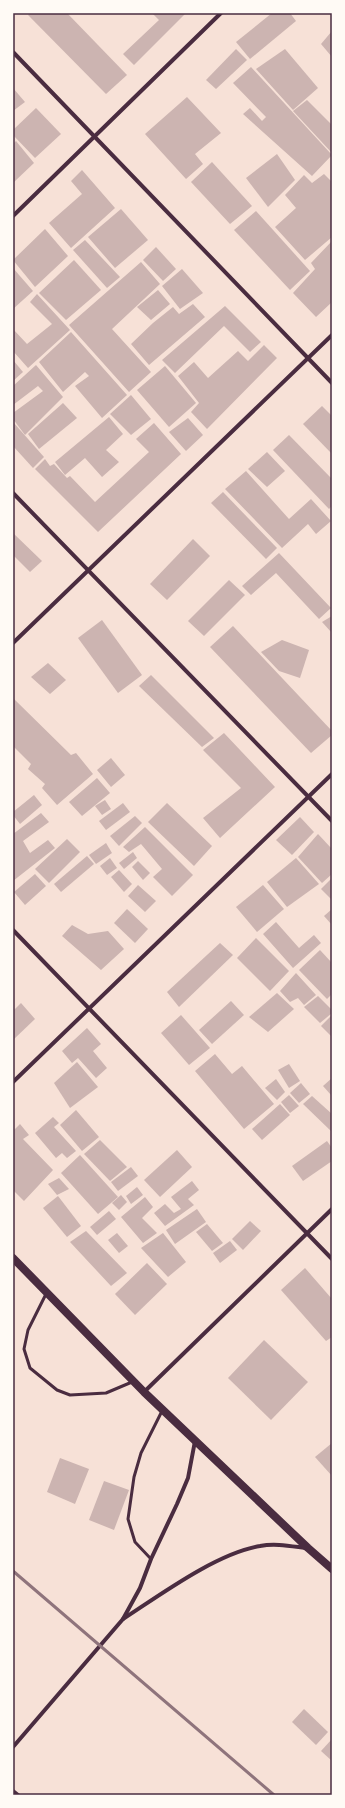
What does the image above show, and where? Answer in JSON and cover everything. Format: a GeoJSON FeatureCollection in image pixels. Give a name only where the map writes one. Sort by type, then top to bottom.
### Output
{"type":"FeatureCollection","features":[{"type":"Feature","properties":{"kind":"main road"},"geometry":{"type":"LineString","coordinates":[[13,1258],[144,1392],[332,1569]]}},
{"type":"Feature","properties":{"kind":"street"},"geometry":{"type":"LineString","coordinates":[[13,216],[221,13]]}},
{"type":"Feature","properties":{"kind":"street"},"geometry":{"type":"LineString","coordinates":[[13,52],[332,383]]}},
{"type":"Feature","properties":{"kind":"street"},"geometry":{"type":"LineString","coordinates":[[13,643],[332,335]]}},
{"type":"Feature","properties":{"kind":"street"},"geometry":{"type":"LineString","coordinates":[[13,493],[332,821]]}},
{"type":"Feature","properties":{"kind":"street"},"geometry":{"type":"LineString","coordinates":[[13,1082],[332,774]]}},
{"type":"Feature","properties":{"kind":"street"},"geometry":{"type":"LineString","coordinates":[[13,930],[332,1260]]}},
{"type":"Feature","properties":{"kind":"street"},"geometry":{"type":"LineString","coordinates":[[144,1392],[332,1209]]}},
{"type":"Feature","properties":{"kind":"street"},"geometry":{"type":"LineString","coordinates":[[13,1747],[123,1619],[140,1588],[188,1478],[195,1441]]}},
{"type":"Feature","properties":{"kind":"street"},"geometry":{"type":"LineString","coordinates":[[123,1619],[161,1594],[238,1551],[280,1544],[308,1548]]}},
{"type":"Feature","properties":{"kind":"street"},"geometry":{"type":"LineString","coordinates":[[13,1791],[18,1795]]}},
{"type":"Feature","properties":{"kind":"lane"},"geometry":{"type":"LineString","coordinates":[[47,1293],[28,1330],[24,1349],[30,1368],[57,1390],[70,1395],[106,1393],[134,1382]]}},
{"type":"Feature","properties":{"kind":"lane"},"geometry":{"type":"LineString","coordinates":[[151,1560],[135,1542],[128,1518],[134,1477],[141,1453],[163,1410]]}},
{"type":"Feature","properties":{"kind":"building"},"geometry":{"type":"Polygon","coordinates":[[[30,13],[67,13],[127,75],[106,94],[28,15],[30,13]]]}},
{"type":"Feature","properties":{"kind":"building"},"geometry":{"type":"Polygon","coordinates":[[[152,13],[186,13],[134,65],[123,54],[159,20],[152,13]]]}},
{"type":"Feature","properties":{"kind":"building"},"geometry":{"type":"Polygon","coordinates":[[[272,13],[290,13],[296,21],[250,59],[236,42],[272,13]]]}},
{"type":"Feature","properties":{"kind":"building"},"geometry":{"type":"Polygon","coordinates":[[[332,31],[332,57],[321,44],[332,31]]]}},
{"type":"Feature","properties":{"kind":"building"},"geometry":{"type":"Polygon","coordinates":[[[236,49],[247,60],[216,89],[206,80],[236,49]]]}},
{"type":"Feature","properties":{"kind":"building"},"geometry":{"type":"Polygon","coordinates":[[[285,49],[318,88],[293,110],[256,69],[285,49]]]}},
{"type":"Feature","properties":{"kind":"building"},"geometry":{"type":"Polygon","coordinates":[[[251,67],[332,155],[312,176],[243,114],[250,108],[262,121],[266,117],[233,83],[251,67]]]}},
{"type":"Feature","properties":{"kind":"building"},"geometry":{"type":"Polygon","coordinates":[[[13,88],[25,102],[13,111],[13,88]]]}},
{"type":"Feature","properties":{"kind":"building"},"geometry":{"type":"Polygon","coordinates":[[[187,97],[221,133],[195,154],[203,164],[186,179],[145,134],[187,97]]]}},
{"type":"Feature","properties":{"kind":"building"},"geometry":{"type":"Polygon","coordinates":[[[307,100],[332,125],[332,153],[293,111],[307,100]]]}},
{"type":"Feature","properties":{"kind":"building"},"geometry":{"type":"Polygon","coordinates":[[[36,108],[61,134],[35,158],[13,135],[13,130],[36,108]]]}},
{"type":"Feature","properties":{"kind":"building"},"geometry":{"type":"Polygon","coordinates":[[[16,141],[34,163],[13,183],[13,144],[16,141]]]}},
{"type":"Feature","properties":{"kind":"building"},"geometry":{"type":"Polygon","coordinates":[[[277,154],[295,180],[268,207],[246,178],[277,154]]]}},
{"type":"Feature","properties":{"kind":"building"},"geometry":{"type":"Polygon","coordinates":[[[212,162],[252,206],[230,224],[191,182],[212,162]]]}},
{"type":"Feature","properties":{"kind":"building"},"geometry":{"type":"Polygon","coordinates":[[[82,170],[115,208],[71,248],[49,223],[82,194],[71,181],[82,170]]]}},
{"type":"Feature","properties":{"kind":"building"},"geometry":{"type":"Polygon","coordinates":[[[324,174],[332,182],[332,237],[305,260],[275,227],[296,208],[285,195],[304,175],[312,183],[324,174]]]}},
{"type":"Feature","properties":{"kind":"building"},"geometry":{"type":"Polygon","coordinates":[[[121,209],[148,240],[115,268],[88,237],[121,209]]]}},
{"type":"Feature","properties":{"kind":"building"},"geometry":{"type":"Polygon","coordinates":[[[256,211],[310,271],[290,290],[234,230],[256,211]]]}},
{"type":"Feature","properties":{"kind":"building"},"geometry":{"type":"Polygon","coordinates":[[[45,229],[68,256],[35,287],[13,260],[45,229]]]}},
{"type":"Feature","properties":{"kind":"building"},"geometry":{"type":"Polygon","coordinates":[[[85,240],[120,277],[107,288],[73,250],[85,240]]]}},
{"type":"Feature","properties":{"kind":"building"},"geometry":{"type":"Polygon","coordinates":[[[332,241],[332,302],[316,317],[293,293],[315,269],[311,263],[332,241]]]}},
{"type":"Feature","properties":{"kind":"building"},"geometry":{"type":"Polygon","coordinates":[[[156,247],[176,269],[163,281],[143,260],[156,247]]]}},
{"type":"Feature","properties":{"kind":"building"},"geometry":{"type":"Polygon","coordinates":[[[74,260],[101,290],[66,320],[39,293],[74,260]]]}},
{"type":"Feature","properties":{"kind":"building"},"geometry":{"type":"Polygon","coordinates":[[[141,262],[160,284],[112,329],[151,372],[129,392],[69,325],[141,262]]]}},
{"type":"Feature","properties":{"kind":"building"},"geometry":{"type":"Polygon","coordinates":[[[13,268],[33,291],[13,309],[13,268]]]}},
{"type":"Feature","properties":{"kind":"building"},"geometry":{"type":"Polygon","coordinates":[[[182,269],[203,293],[180,309],[162,286],[182,269]]]}},
{"type":"Feature","properties":{"kind":"building"},"geometry":{"type":"Polygon","coordinates":[[[158,290],[170,304],[151,320],[137,307],[158,290]]]}},
{"type":"Feature","properties":{"kind":"building"},"geometry":{"type":"Polygon","coordinates":[[[37,294],[70,330],[28,368],[13,351],[13,329],[27,344],[52,324],[30,302],[37,294]]]}},
{"type":"Feature","properties":{"kind":"building"},"geometry":{"type":"Polygon","coordinates":[[[193,304],[205,317],[149,365],[131,344],[153,323],[173,307],[179,314],[193,304]]]}},
{"type":"Feature","properties":{"kind":"building"},"geometry":{"type":"Polygon","coordinates":[[[225,306],[261,342],[250,352],[224,326],[175,373],[162,360],[225,306]]]}},
{"type":"Feature","properties":{"kind":"building"},"geometry":{"type":"Polygon","coordinates":[[[71,332],[127,395],[102,418],[75,386],[89,376],[85,372],[63,392],[39,362],[71,332]]]}},
{"type":"Feature","properties":{"kind":"building"},"geometry":{"type":"Polygon","coordinates":[[[264,345],[277,358],[207,429],[191,412],[199,403],[178,376],[194,362],[208,378],[238,351],[248,361],[264,345]]]}},
{"type":"Feature","properties":{"kind":"building"},"geometry":{"type":"Polygon","coordinates":[[[13,360],[23,372],[13,381],[13,360]]]}},
{"type":"Feature","properties":{"kind":"building"},"geometry":{"type":"Polygon","coordinates":[[[36,365],[63,397],[25,435],[13,419],[13,413],[43,391],[38,386],[13,405],[13,386],[36,365]]]}},
{"type":"Feature","properties":{"kind":"building"},"geometry":{"type":"Polygon","coordinates":[[[165,366],[196,403],[169,427],[137,390],[165,366]]]}},
{"type":"Feature","properties":{"kind":"building"},"geometry":{"type":"Polygon","coordinates":[[[131,395],[151,419],[131,435],[110,414],[131,395]]]}},
{"type":"Feature","properties":{"kind":"building"},"geometry":{"type":"Polygon","coordinates":[[[63,403],[77,418],[39,449],[28,434],[63,403]]]}},
{"type":"Feature","properties":{"kind":"building"},"geometry":{"type":"Polygon","coordinates":[[[322,406],[332,416],[332,454],[303,424],[322,406]]]}},
{"type":"Feature","properties":{"kind":"building"},"geometry":{"type":"Polygon","coordinates":[[[109,417],[123,434],[106,450],[119,462],[102,477],[85,458],[65,475],[55,462],[109,417]]]}},
{"type":"Feature","properties":{"kind":"building"},"geometry":{"type":"Polygon","coordinates":[[[188,418],[203,435],[186,451],[169,432],[188,418]]]}},
{"type":"Feature","properties":{"kind":"building"},"geometry":{"type":"Polygon","coordinates":[[[13,422],[44,457],[33,468],[13,446],[13,422]]]}},
{"type":"Feature","properties":{"kind":"building"},"geometry":{"type":"Polygon","coordinates":[[[154,423],[181,454],[98,532],[35,469],[45,459],[50,466],[54,464],[67,478],[70,476],[95,502],[149,452],[136,439],[154,423]]]}},
{"type":"Feature","properties":{"kind":"building"},"geometry":{"type":"Polygon","coordinates":[[[289,435],[332,479],[332,506],[329,509],[273,450],[289,435]]]}},
{"type":"Feature","properties":{"kind":"building"},"geometry":{"type":"Polygon","coordinates":[[[267,452],[285,471],[267,487],[248,469],[267,452]]]}},
{"type":"Feature","properties":{"kind":"building"},"geometry":{"type":"Polygon","coordinates":[[[246,471],[289,519],[311,499],[331,521],[316,534],[308,524],[282,548],[225,489],[246,471]]]}},
{"type":"Feature","properties":{"kind":"building"},"geometry":{"type":"Polygon","coordinates":[[[223,492],[277,548],[266,559],[211,503],[223,492]]]}},
{"type":"Feature","properties":{"kind":"building"},"geometry":{"type":"Polygon","coordinates":[[[13,533],[42,561],[30,572],[13,555],[13,533]]]}},
{"type":"Feature","properties":{"kind":"building"},"geometry":{"type":"Polygon","coordinates":[[[193,539],[210,556],[167,600],[150,584],[193,539]]]}},
{"type":"Feature","properties":{"kind":"building"},"geometry":{"type":"Polygon","coordinates":[[[279,553],[331,608],[319,619],[276,573],[251,595],[242,586],[279,553]]]}},
{"type":"Feature","properties":{"kind":"building"},"geometry":{"type":"Polygon","coordinates":[[[229,580],[245,595],[204,636],[188,621],[229,580]]]}},
{"type":"Feature","properties":{"kind":"building"},"geometry":{"type":"Polygon","coordinates":[[[332,616],[332,633],[322,622],[332,616]]]}},
{"type":"Feature","properties":{"kind":"building"},"geometry":{"type":"Polygon","coordinates":[[[102,620],[142,675],[118,693],[78,638],[102,620]]]}},
{"type":"Feature","properties":{"kind":"building"},"geometry":{"type":"Polygon","coordinates":[[[233,626],[332,731],[332,735],[311,753],[210,647],[233,626]]]}},
{"type":"Feature","properties":{"kind":"building"},"geometry":{"type":"Polygon","coordinates":[[[282,640],[309,650],[300,678],[279,671],[261,652],[282,640]]]}},
{"type":"Feature","properties":{"kind":"building"},"geometry":{"type":"Polygon","coordinates":[[[48,663],[66,680],[50,694],[31,677],[48,663]]]}},
{"type":"Feature","properties":{"kind":"building"},"geometry":{"type":"Polygon","coordinates":[[[151,675],[214,738],[202,747],[139,686],[151,675]]]}},
{"type":"Feature","properties":{"kind":"building"},"geometry":{"type":"Polygon","coordinates":[[[14,699],[71,755],[76,753],[93,774],[57,805],[42,788],[45,784],[28,769],[31,764],[13,746],[14,699]]]}},
{"type":"Feature","properties":{"kind":"building"},"geometry":{"type":"Polygon","coordinates":[[[224,733],[275,787],[220,838],[203,818],[241,788],[203,750],[224,733]]]}},
{"type":"Feature","properties":{"kind":"building"},"geometry":{"type":"Polygon","coordinates":[[[111,758],[125,775],[111,787],[97,770],[111,758]]]}},
{"type":"Feature","properties":{"kind":"building"},"geometry":{"type":"Polygon","coordinates":[[[97,778],[110,793],[82,816],[69,802],[97,778]]]}},
{"type":"Feature","properties":{"kind":"building"},"geometry":{"type":"Polygon","coordinates":[[[34,795],[42,805],[20,824],[13,815],[13,812],[34,795]]]}},
{"type":"Feature","properties":{"kind":"building"},"geometry":{"type":"Polygon","coordinates":[[[105,800],[111,809],[102,815],[95,806],[105,800]]]}},
{"type":"Feature","properties":{"kind":"building"},"geometry":{"type":"Polygon","coordinates":[[[123,803],[130,812],[106,830],[99,821],[123,803]]]}},
{"type":"Feature","properties":{"kind":"building"},"geometry":{"type":"Polygon","coordinates":[[[167,803],[212,846],[194,866],[148,822],[167,803]]]}},
{"type":"Feature","properties":{"kind":"building"},"geometry":{"type":"Polygon","coordinates":[[[41,813],[49,822],[23,841],[30,853],[48,840],[55,848],[13,881],[13,834],[41,813]]]}},
{"type":"Feature","properties":{"kind":"building"},"geometry":{"type":"Polygon","coordinates":[[[135,816],[142,823],[119,846],[110,836],[135,816]]]}},
{"type":"Feature","properties":{"kind":"building"},"geometry":{"type":"Polygon","coordinates":[[[300,817],[314,832],[292,855],[276,840],[300,817]]]}},
{"type":"Feature","properties":{"kind":"building"},"geometry":{"type":"Polygon","coordinates":[[[145,827],[193,875],[172,896],[153,877],[162,869],[141,844],[129,852],[123,847],[145,827]]]}},
{"type":"Feature","properties":{"kind":"building"},"geometry":{"type":"Polygon","coordinates":[[[318,834],[332,849],[332,874],[322,883],[298,857],[318,834]]]}},
{"type":"Feature","properties":{"kind":"building"},"geometry":{"type":"Polygon","coordinates":[[[67,839],[80,852],[49,883],[35,869],[67,839]]]}},
{"type":"Feature","properties":{"kind":"building"},"geometry":{"type":"Polygon","coordinates":[[[106,843],[112,853],[96,864],[89,855],[106,843]]]}},
{"type":"Feature","properties":{"kind":"building"},"geometry":{"type":"Polygon","coordinates":[[[133,852],[137,858],[124,869],[119,863],[133,852]]]}},
{"type":"Feature","properties":{"kind":"building"},"geometry":{"type":"Polygon","coordinates":[[[87,856],[94,864],[61,892],[54,884],[87,856]]]}},
{"type":"Feature","properties":{"kind":"building"},"geometry":{"type":"Polygon","coordinates":[[[110,858],[117,868],[107,875],[100,866],[110,858]]]}},
{"type":"Feature","properties":{"kind":"building"},"geometry":{"type":"Polygon","coordinates":[[[296,858],[319,884],[287,907],[267,882],[296,858]]]}},
{"type":"Feature","properties":{"kind":"building"},"geometry":{"type":"Polygon","coordinates":[[[138,861],[150,873],[143,880],[132,867],[138,861]]]}},
{"type":"Feature","properties":{"kind":"building"},"geometry":{"type":"Polygon","coordinates":[[[119,870],[132,884],[124,892],[111,877],[119,870]]]}},
{"type":"Feature","properties":{"kind":"building"},"geometry":{"type":"Polygon","coordinates":[[[35,874],[46,886],[25,905],[14,892],[35,874]]]}},
{"type":"Feature","properties":{"kind":"building"},"geometry":{"type":"Polygon","coordinates":[[[332,878],[332,900],[321,889],[332,878]]]}},
{"type":"Feature","properties":{"kind":"building"},"geometry":{"type":"Polygon","coordinates":[[[138,885],[156,901],[145,912],[128,896],[138,885]]]}},
{"type":"Feature","properties":{"kind":"building"},"geometry":{"type":"Polygon","coordinates":[[[263,885],[284,909],[257,932],[236,907],[263,885]]]}},
{"type":"Feature","properties":{"kind":"building"},"geometry":{"type":"Polygon","coordinates":[[[127,909],[148,929],[135,943],[114,923],[127,909]]]}},
{"type":"Feature","properties":{"kind":"building"},"geometry":{"type":"Polygon","coordinates":[[[332,909],[332,925],[324,916],[332,909]]]}},
{"type":"Feature","properties":{"kind":"building"},"geometry":{"type":"Polygon","coordinates":[[[276,922],[299,948],[314,935],[321,943],[293,968],[263,934],[276,922]]]}},
{"type":"Feature","properties":{"kind":"building"},"geometry":{"type":"Polygon","coordinates":[[[72,925],[88,934],[108,931],[124,949],[101,970],[62,936],[72,925]]]}},
{"type":"Feature","properties":{"kind":"building"},"geometry":{"type":"Polygon","coordinates":[[[256,938],[289,971],[270,991],[237,958],[256,938]]]}},
{"type":"Feature","properties":{"kind":"building"},"geometry":{"type":"Polygon","coordinates":[[[220,943],[233,955],[179,1007],[167,992],[220,943]]]}},
{"type":"Feature","properties":{"kind":"building"},"geometry":{"type":"Polygon","coordinates":[[[320,950],[332,963],[332,994],[327,999],[299,970],[320,950]]]}},
{"type":"Feature","properties":{"kind":"building"},"geometry":{"type":"Polygon","coordinates":[[[296,973],[316,995],[304,1005],[298,998],[290,1002],[280,991],[296,973]]]}},
{"type":"Feature","properties":{"kind":"building"},"geometry":{"type":"Polygon","coordinates":[[[277,993],[294,1009],[268,1032],[249,1017],[277,993]]]}},
{"type":"Feature","properties":{"kind":"building"},"geometry":{"type":"Polygon","coordinates":[[[318,996],[332,1010],[332,1013],[320,1023],[304,1007],[318,996]]]}},
{"type":"Feature","properties":{"kind":"building"},"geometry":{"type":"Polygon","coordinates":[[[231,1001],[244,1015],[212,1044],[199,1030],[231,1001]]]}},
{"type":"Feature","properties":{"kind":"building"},"geometry":{"type":"Polygon","coordinates":[[[21,1003],[35,1019],[13,1040],[13,1011],[21,1003]]]}},
{"type":"Feature","properties":{"kind":"building"},"geometry":{"type":"Polygon","coordinates":[[[181,1015],[210,1048],[189,1065],[161,1033],[181,1015]]]}},
{"type":"Feature","properties":{"kind":"building"},"geometry":{"type":"Polygon","coordinates":[[[332,1015],[332,1037],[321,1026],[332,1015]]]}},
{"type":"Feature","properties":{"kind":"building"},"geometry":{"type":"Polygon","coordinates":[[[87,1028],[101,1044],[93,1051],[107,1068],[96,1078],[78,1058],[72,1063],[62,1051],[87,1028]]]}},
{"type":"Feature","properties":{"kind":"building"},"geometry":{"type":"Polygon","coordinates":[[[215,1054],[232,1074],[242,1066],[274,1104],[244,1129],[195,1071],[215,1054]]]}},
{"type":"Feature","properties":{"kind":"building"},"geometry":{"type":"Polygon","coordinates":[[[77,1062],[98,1087],[70,1108],[54,1083],[77,1062]]]}},
{"type":"Feature","properties":{"kind":"building"},"geometry":{"type":"Polygon","coordinates":[[[289,1064],[300,1081],[289,1088],[278,1070],[289,1064]]]}},
{"type":"Feature","properties":{"kind":"building"},"geometry":{"type":"Polygon","coordinates":[[[332,1078],[332,1093],[331,1095],[323,1086],[332,1078]]]}},
{"type":"Feature","properties":{"kind":"building"},"geometry":{"type":"Polygon","coordinates":[[[276,1079],[285,1092],[277,1100],[265,1088],[276,1079]]]}},
{"type":"Feature","properties":{"kind":"building"},"geometry":{"type":"Polygon","coordinates":[[[301,1083],[310,1094],[299,1103],[290,1093],[301,1083]]]}},
{"type":"Feature","properties":{"kind":"building"},"geometry":{"type":"Polygon","coordinates":[[[289,1095],[299,1106],[290,1113],[281,1102],[289,1095]]]}},
{"type":"Feature","properties":{"kind":"building"},"geometry":{"type":"Polygon","coordinates":[[[312,1096],[332,1114],[332,1132],[303,1104],[312,1096]]]}},
{"type":"Feature","properties":{"kind":"building"},"geometry":{"type":"Polygon","coordinates":[[[280,1104],[290,1115],[262,1140],[252,1129],[280,1104]]]}},
{"type":"Feature","properties":{"kind":"building"},"geometry":{"type":"Polygon","coordinates":[[[76,1110],[99,1137],[82,1151],[60,1125],[76,1110]]]}},
{"type":"Feature","properties":{"kind":"building"},"geometry":{"type":"Polygon","coordinates":[[[53,1117],[59,1123],[54,1127],[76,1151],[67,1158],[62,1153],[56,1158],[35,1133],[53,1117]]]}},
{"type":"Feature","properties":{"kind":"building"},"geometry":{"type":"Polygon","coordinates":[[[20,1124],[29,1135],[23,1139],[53,1170],[24,1201],[13,1190],[13,1131],[20,1124]]]}},
{"type":"Feature","properties":{"kind":"building"},"geometry":{"type":"Polygon","coordinates":[[[100,1140],[127,1167],[110,1181],[84,1154],[100,1140]]]}},
{"type":"Feature","properties":{"kind":"building"},"geometry":{"type":"Polygon","coordinates":[[[327,1141],[332,1148],[332,1161],[303,1181],[292,1166],[327,1141]]]}},
{"type":"Feature","properties":{"kind":"building"},"geometry":{"type":"Polygon","coordinates":[[[177,1150],[192,1167],[160,1197],[144,1180],[177,1150]]]}},
{"type":"Feature","properties":{"kind":"building"},"geometry":{"type":"Polygon","coordinates":[[[80,1155],[118,1197],[98,1214],[61,1173],[80,1155]]]}},
{"type":"Feature","properties":{"kind":"building"},"geometry":{"type":"Polygon","coordinates":[[[131,1167],[138,1176],[118,1191],[111,1182],[131,1167]]]}},
{"type":"Feature","properties":{"kind":"building"},"geometry":{"type":"Polygon","coordinates":[[[59,1178],[69,1189],[57,1195],[48,1184],[59,1178]]]}},
{"type":"Feature","properties":{"kind":"building"},"geometry":{"type":"Polygon","coordinates":[[[192,1181],[199,1190],[188,1199],[194,1205],[165,1226],[154,1213],[165,1204],[174,1213],[181,1209],[171,1197],[192,1181]]]}},
{"type":"Feature","properties":{"kind":"building"},"geometry":{"type":"Polygon","coordinates":[[[137,1187],[143,1195],[131,1204],[126,1196],[137,1187]]]}},
{"type":"Feature","properties":{"kind":"building"},"geometry":{"type":"Polygon","coordinates":[[[121,1195],[127,1202],[119,1210],[112,1203],[121,1195]]]}},
{"type":"Feature","properties":{"kind":"building"},"geometry":{"type":"Polygon","coordinates":[[[58,1196],[81,1226],[67,1237],[43,1208],[58,1196]]]}},
{"type":"Feature","properties":{"kind":"building"},"geometry":{"type":"Polygon","coordinates":[[[145,1197],[153,1207],[142,1218],[157,1233],[143,1243],[121,1217],[145,1197]]]}},
{"type":"Feature","properties":{"kind":"building"},"geometry":{"type":"Polygon","coordinates":[[[197,1209],[206,1222],[175,1244],[166,1230],[197,1209]]]}},
{"type":"Feature","properties":{"kind":"building"},"geometry":{"type":"Polygon","coordinates":[[[109,1211],[116,1219],[97,1235],[90,1227],[109,1211]]]}},
{"type":"Feature","properties":{"kind":"building"},"geometry":{"type":"Polygon","coordinates":[[[250,1221],[261,1231],[243,1250],[232,1239],[250,1221]]]}},
{"type":"Feature","properties":{"kind":"building"},"geometry":{"type":"Polygon","coordinates":[[[207,1224],[223,1243],[212,1251],[196,1232],[207,1224]]]}},
{"type":"Feature","properties":{"kind":"building"},"geometry":{"type":"Polygon","coordinates":[[[86,1231],[127,1273],[111,1286],[70,1242],[86,1231]]]}},
{"type":"Feature","properties":{"kind":"building"},"geometry":{"type":"Polygon","coordinates":[[[117,1233],[128,1246],[119,1253],[108,1240],[117,1233]]]}},
{"type":"Feature","properties":{"kind":"building"},"geometry":{"type":"Polygon","coordinates":[[[163,1233],[186,1262],[168,1277],[141,1248],[163,1233]]]}},
{"type":"Feature","properties":{"kind":"building"},"geometry":{"type":"Polygon","coordinates":[[[230,1241],[237,1250],[220,1263],[213,1253],[230,1241]]]}},
{"type":"Feature","properties":{"kind":"building"},"geometry":{"type":"Polygon","coordinates":[[[147,1263],[167,1284],[135,1315],[115,1294],[147,1263]]]}},
{"type":"Feature","properties":{"kind":"building"},"geometry":{"type":"Polygon","coordinates":[[[305,1268],[332,1299],[332,1337],[326,1341],[281,1290],[305,1268]]]}},
{"type":"Feature","properties":{"kind":"building"},"geometry":{"type":"Polygon","coordinates":[[[264,1340],[308,1382],[271,1420],[228,1378],[264,1340]]]}},
{"type":"Feature","properties":{"kind":"building"},"geometry":{"type":"Polygon","coordinates":[[[332,1443],[332,1476],[315,1457],[332,1443]]]}},
{"type":"Feature","properties":{"kind":"building"},"geometry":{"type":"Polygon","coordinates":[[[60,1458],[89,1469],[75,1504],[47,1492],[60,1458]]]}},
{"type":"Feature","properties":{"kind":"building"},"geometry":{"type":"Polygon","coordinates":[[[104,1481],[129,1490],[114,1530],[89,1520],[104,1481]]]}},
{"type":"Feature","properties":{"kind":"building"},"geometry":{"type":"Polygon","coordinates":[[[304,1709],[328,1732],[316,1745],[292,1722],[304,1709]]]}},
{"type":"Feature","properties":{"kind":"building"},"geometry":{"type":"Polygon","coordinates":[[[332,1739],[332,1761],[321,1751],[332,1739]]]}},
{"type":"Feature","properties":{"kind":"railway"},"geometry":{"type":"LineString","coordinates":[[13,1571],[274,1795]]}}]}
